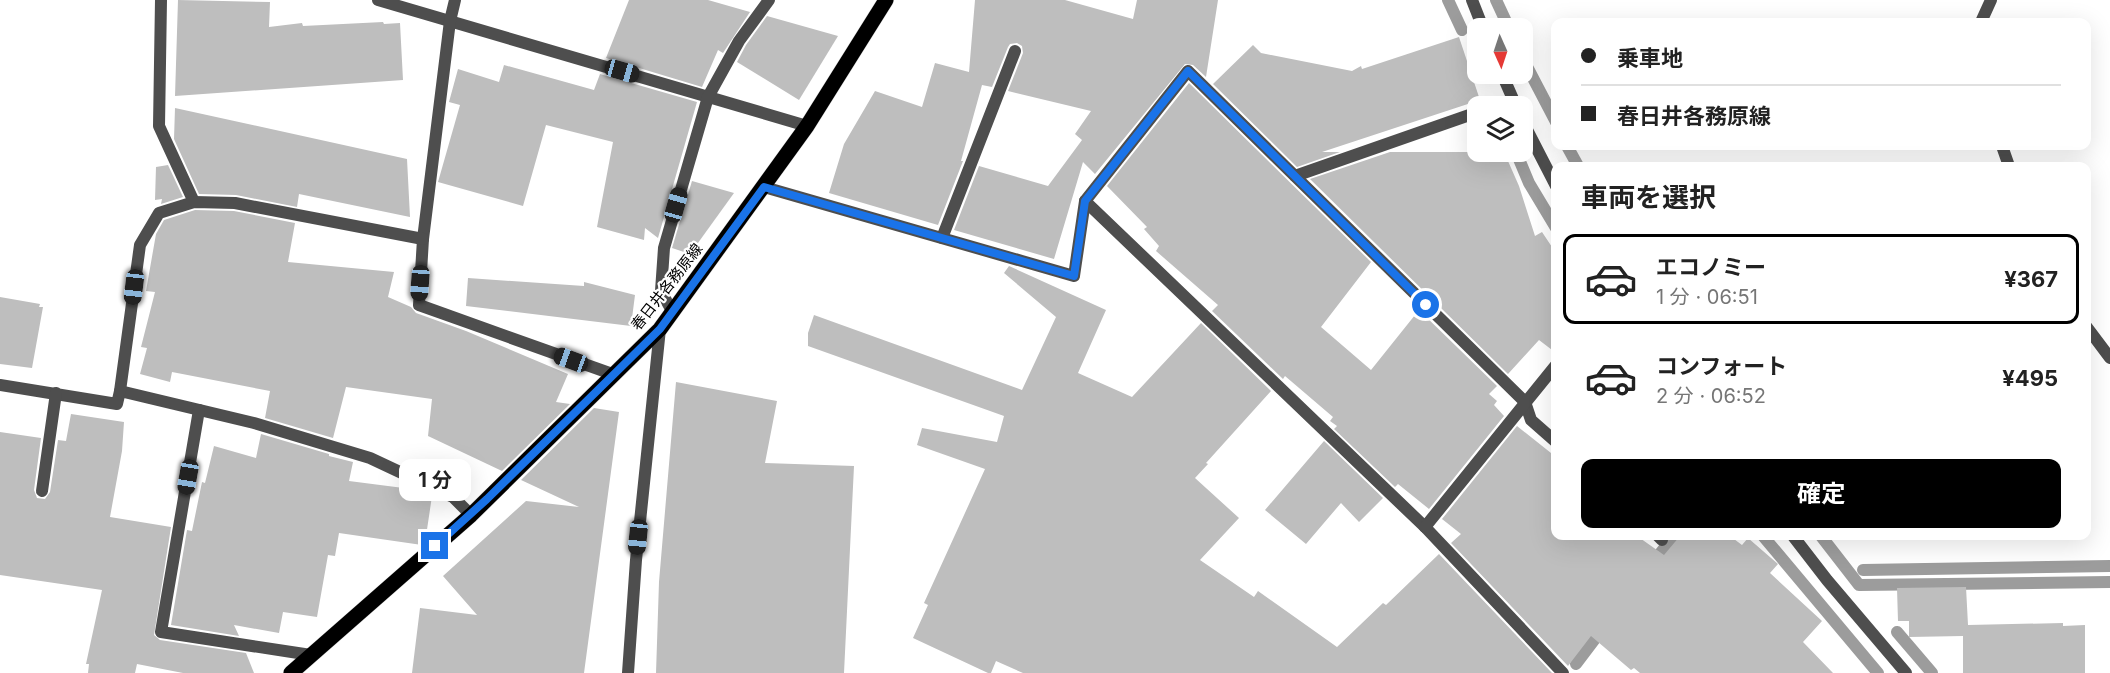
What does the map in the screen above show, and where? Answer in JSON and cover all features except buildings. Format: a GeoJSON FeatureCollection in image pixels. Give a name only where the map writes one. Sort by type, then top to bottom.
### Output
{"type":"FeatureCollection","features":[{"type":"Feature","properties":{"kind":"main road","name":"春日井各務原線"},"geometry":{"type":"LineString","coordinates":[[291,673],[471,515],[660,329],[807,126],[886,0]]}},
{"type":"Feature","properties":{"kind":"street"},"geometry":{"type":"LineString","coordinates":[[161,0],[159,126],[194,202]]}},
{"type":"Feature","properties":{"kind":"street"},"geometry":{"type":"LineString","coordinates":[[378,0],[807,126]]}},
{"type":"Feature","properties":{"kind":"street"},"geometry":{"type":"LineString","coordinates":[[454,0],[423,238],[418,305],[615,375]]}},
{"type":"Feature","properties":{"kind":"street"},"geometry":{"type":"LineString","coordinates":[[673,314],[661,291],[664,248],[708,96],[739,41],[769,0]]}},
{"type":"Feature","properties":{"kind":"street"},"geometry":{"type":"LineString","coordinates":[[1472,0],[1479,18]]}},
{"type":"Feature","properties":{"kind":"street"},"geometry":{"type":"LineString","coordinates":[[1984,18],[1992,0]]}},
{"type":"Feature","properties":{"kind":"street"},"geometry":{"type":"LineString","coordinates":[[942,238],[1015,51]]}},
{"type":"Feature","properties":{"kind":"street"},"geometry":{"type":"LineString","coordinates":[[764,187],[1074,276],[1085,201],[1188,71],[1525,402],[1532,420],[1551,437]]}},
{"type":"Feature","properties":{"kind":"street"},"geometry":{"type":"LineString","coordinates":[[1295,176],[1467,116]]}},
{"type":"Feature","properties":{"kind":"street"},"geometry":{"type":"LineString","coordinates":[[1533,141],[1551,176]]}},
{"type":"Feature","properties":{"kind":"street"},"geometry":{"type":"LineString","coordinates":[[1085,201],[1425,527],[1563,673]]}},
{"type":"Feature","properties":{"kind":"street"},"geometry":{"type":"LineString","coordinates":[[0,385],[117,404],[140,245],[159,213],[194,202],[235,203],[423,238]]}},
{"type":"Feature","properties":{"kind":"street"},"geometry":{"type":"LineString","coordinates":[[628,673],[636,560],[660,329]]}},
{"type":"Feature","properties":{"kind":"street"},"geometry":{"type":"LineString","coordinates":[[2091,333],[2110,358]]}},
{"type":"Feature","properties":{"kind":"street"},"geometry":{"type":"LineString","coordinates":[[1425,527],[1551,371]]}},
{"type":"Feature","properties":{"kind":"street"},"geometry":{"type":"LineString","coordinates":[[120,392],[254,423],[370,458],[453,497],[471,515]]}},
{"type":"Feature","properties":{"kind":"street"},"geometry":{"type":"LineString","coordinates":[[42,491],[56,393]]}},
{"type":"Feature","properties":{"kind":"street"},"geometry":{"type":"LineString","coordinates":[[199,410],[161,632],[311,656]]}},
{"type":"Feature","properties":{"kind":"street"},"geometry":{"type":"LineString","coordinates":[[1796,540],[1906,673]]}},
{"type":"Feature","properties":{"kind":"waterway"},"geometry":{"type":"LineString","coordinates":[[1448,0],[1462,30]]}},
{"type":"Feature","properties":{"kind":"waterway"},"geometry":{"type":"LineString","coordinates":[[1496,0],[1504,18]]}},
{"type":"Feature","properties":{"kind":"waterway"},"geometry":{"type":"LineString","coordinates":[[1533,78],[1551,112]]}},
{"type":"Feature","properties":{"kind":"waterway"},"geometry":{"type":"LineString","coordinates":[[1569,150],[1576,162]]}},
{"type":"Feature","properties":{"kind":"waterway"},"geometry":{"type":"LineString","coordinates":[[1520,162],[1529,183],[1551,220]]}},
{"type":"Feature","properties":{"kind":"waterway"},"geometry":{"type":"LineString","coordinates":[[1651,565],[1671,540]]}},
{"type":"Feature","properties":{"kind":"waterway"},"geometry":{"type":"LineString","coordinates":[[1766,540],[1878,673]]}},
{"type":"Feature","properties":{"kind":"waterway"},"geometry":{"type":"LineString","coordinates":[[1824,540],[1859,585],[2110,582]]}},
{"type":"Feature","properties":{"kind":"waterway"},"geometry":{"type":"LineString","coordinates":[[1863,570],[2110,566]]}},
{"type":"Feature","properties":{"kind":"waterway"},"geometry":{"type":"LineString","coordinates":[[1576,664],[1604,627]]}},
{"type":"Feature","properties":{"kind":"waterway"},"geometry":{"type":"LineString","coordinates":[[1897,632],[1932,673]]}},
{"type":"Feature","properties":{"kind":"route"},"geometry":{"type":"LineString","coordinates":[[435,546],[471,515],[660,329],[764,187],[1074,276],[1085,201],[1188,71],[1426,305]]}}]}
